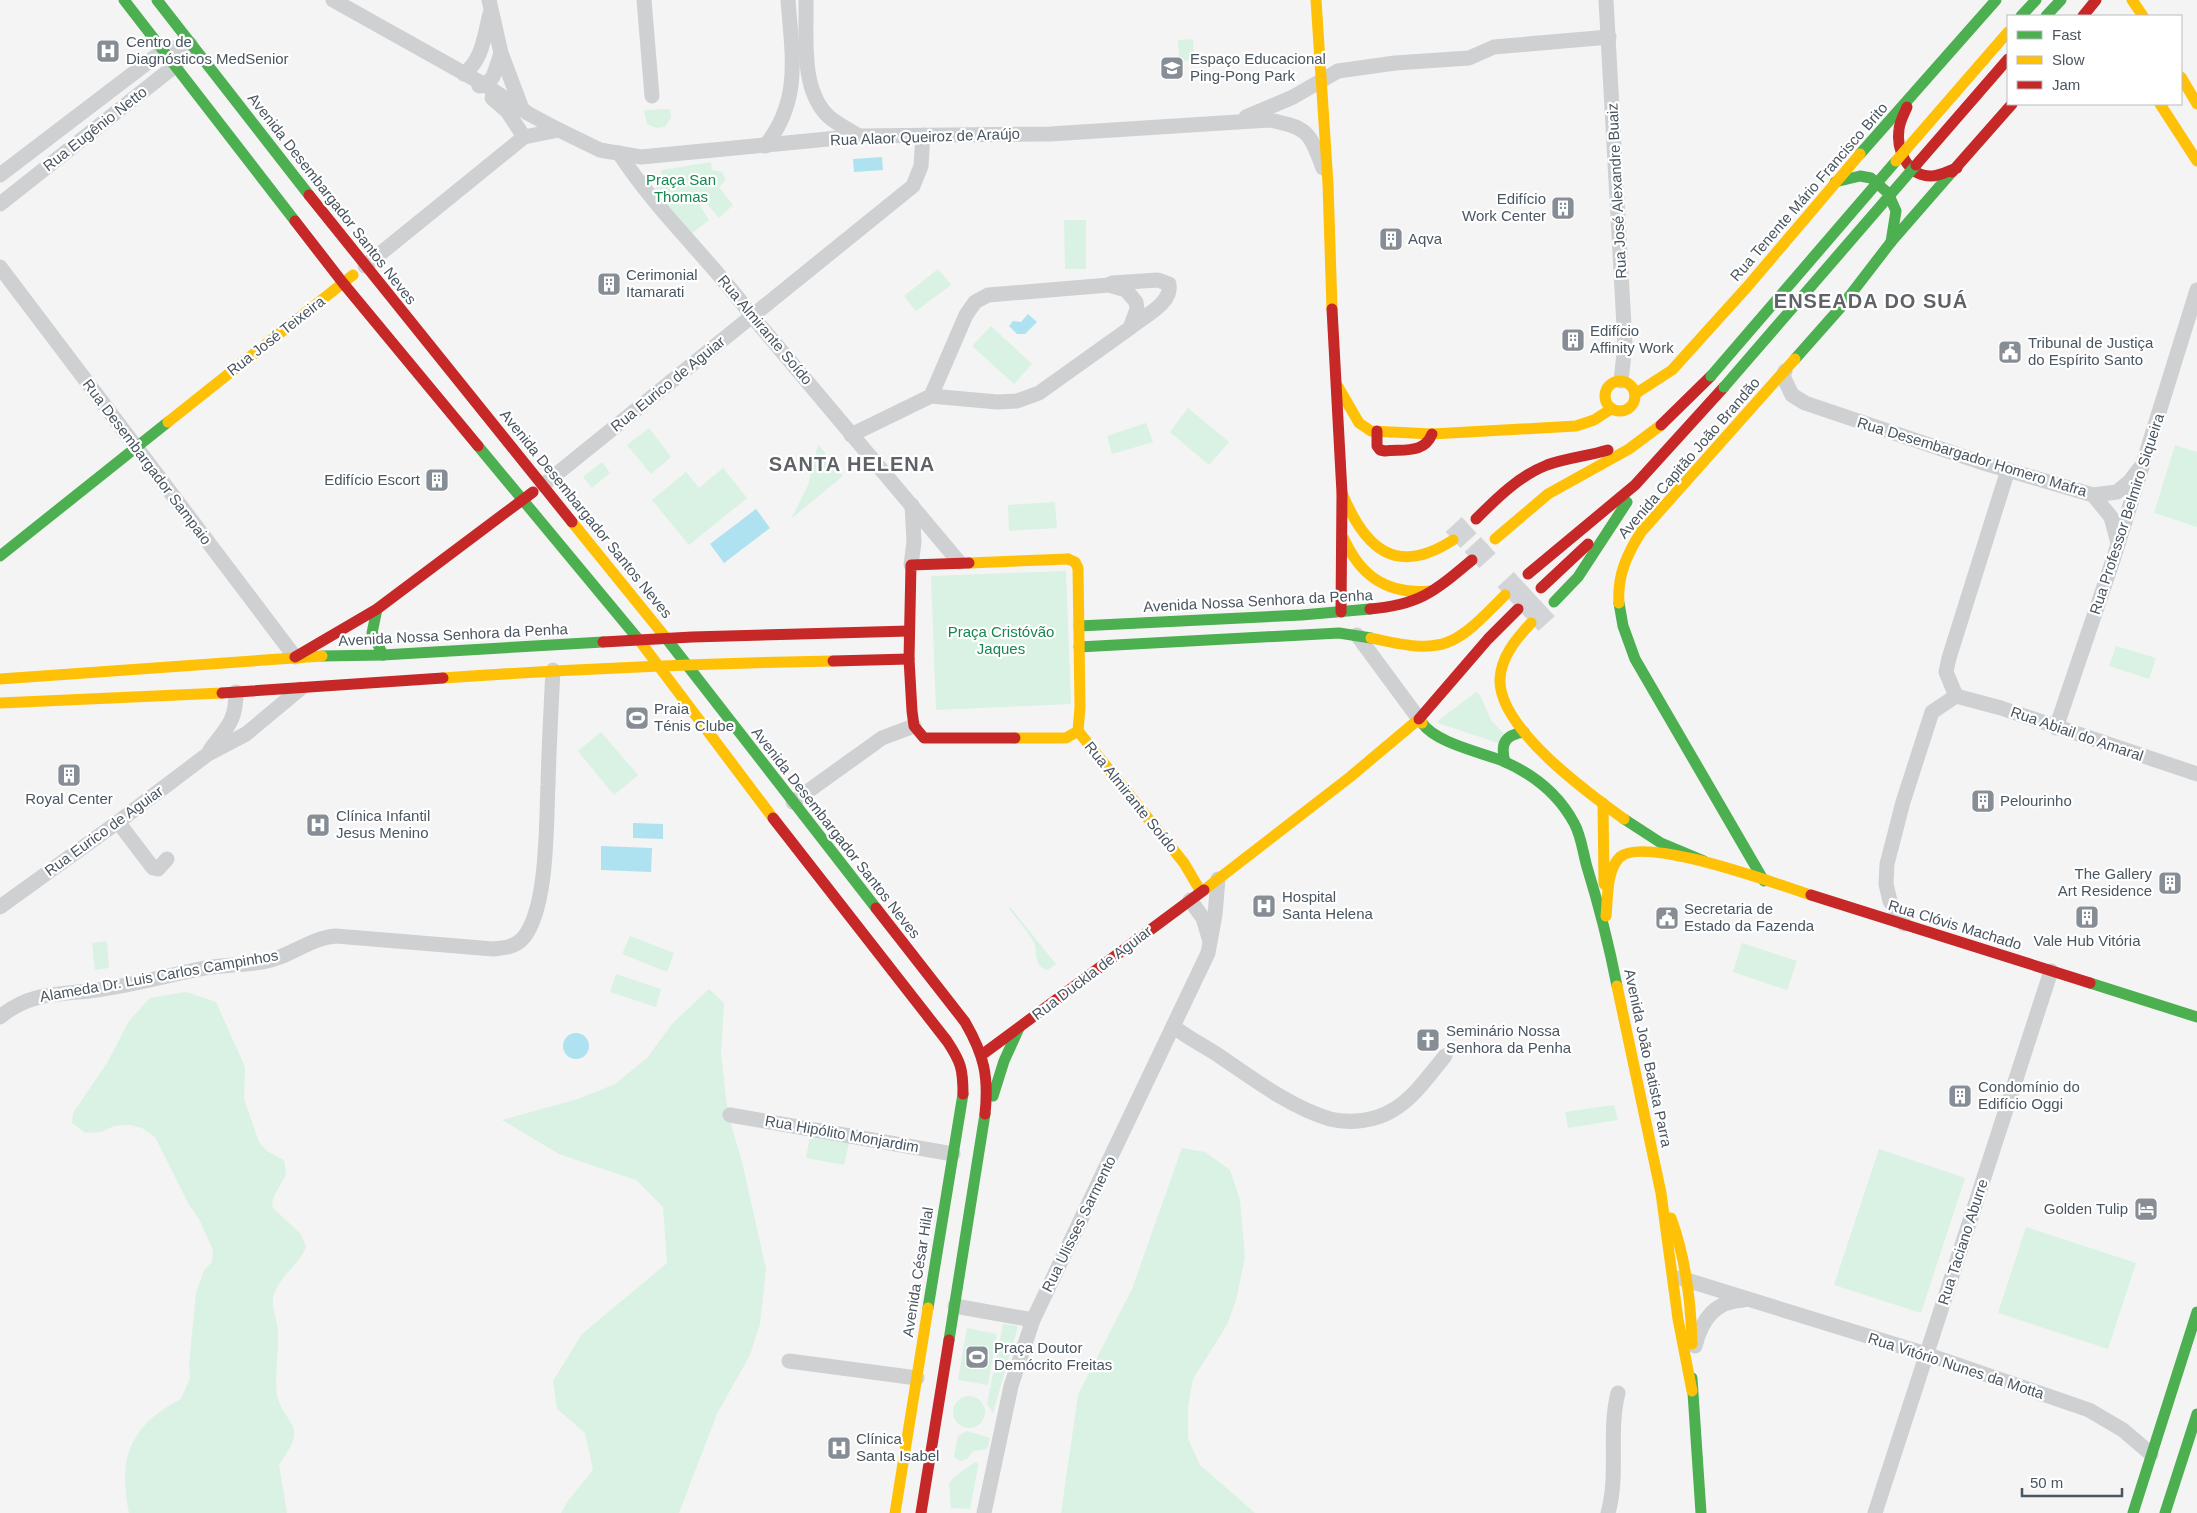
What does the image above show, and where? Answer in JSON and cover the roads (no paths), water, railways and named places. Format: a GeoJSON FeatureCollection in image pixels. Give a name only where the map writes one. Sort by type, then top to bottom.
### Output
{"type":"FeatureCollection","features":[{"type":"Feature","properties":{"kind":"main road"},"geometry":{"type":"LineString","coordinates":[[124,0],[176,65],[342,283],[639,640],[823,884],[947,1041],[956,1050],[970,1057],[978,1058],[983,1054],[986,1066],[987,1088],[982,1135],[921,1513]]}},
{"type":"Feature","properties":{"kind":"main road","name":"Avenida Desembargador Santos Neves"},"geometry":{"type":"LineString","coordinates":[[157,0],[365,266],[666,638],[965,1022],[983,1054]]}},
{"type":"Feature","properties":{"kind":"main road"},"geometry":{"type":"LineString","coordinates":[[1316,0],[1328,184],[1343,536],[1341,612],[1336,626],[1318,634]]}},
{"type":"Feature","properties":{"kind":"main road","name":"Rua Tenente Mário Francisco Brito"},"geometry":{"type":"LineString","coordinates":[[1635,394],[1672,370],[1747,287],[1835,182],[1870,155],[1911,98],[1996,0]]}},
{"type":"Feature","properties":{"kind":"main road"},"geometry":{"type":"LineString","coordinates":[[2023,15],[2036,0]]}},
{"type":"Feature","properties":{"kind":"main road"},"geometry":{"type":"LineString","coordinates":[[2050,15],[2052,0]]}},
{"type":"Feature","properties":{"kind":"main road"},"geometry":{"type":"LineString","coordinates":[[2047,15],[2061,0]]}},
{"type":"Feature","properties":{"kind":"main road"},"geometry":{"type":"LineString","coordinates":[[2084,15],[2092,2]]}},
{"type":"Feature","properties":{"kind":"main road"},"geometry":{"type":"LineString","coordinates":[[2092,2],[2098,15]]}},
{"type":"Feature","properties":{"kind":"main road"},"geometry":{"type":"LineString","coordinates":[[1495,539],[1531,507],[1555,489],[1613,459],[1655,430],[1681,408],[1711,376],[2007,33]]}},
{"type":"Feature","properties":{"kind":"main road"},"geometry":{"type":"LineString","coordinates":[[1528,574],[1548,555],[1619,500],[1652,466],[1724,387],[2007,60]]}},
{"type":"Feature","properties":{"kind":"main road"},"geometry":{"type":"LineString","coordinates":[[2182,79],[2197,104]]}},
{"type":"Feature","properties":{"kind":"main road"},"geometry":{"type":"LineString","coordinates":[[1911,98],[1899,128],[1898,148],[1907,165],[1919,173]]}},
{"type":"Feature","properties":{"kind":"main road"},"geometry":{"type":"LineString","coordinates":[[1999,121],[2007,105]]}},
{"type":"Feature","properties":{"kind":"main road","name":"Avenida Capitão João Brandão"},"geometry":{"type":"LineString","coordinates":[[1764,881],[1635,659],[1622,628],[1619,596],[1620,577],[1624,562],[1629,548],[1641,532],[1841,307],[1891,242],[2011,105]]}},
{"type":"Feature","properties":{"kind":"main road"},"geometry":{"type":"LineString","coordinates":[[2161,105],[2197,161]]}},
{"type":"Feature","properties":{"kind":"main road"},"geometry":{"type":"LineString","coordinates":[[1870,155],[1919,173],[1937,176],[1958,167]]}},
{"type":"Feature","properties":{"kind":"main road"},"geometry":{"type":"LineString","coordinates":[[1835,182],[1860,176],[1872,178],[1888,193],[1896,211],[1891,242]]}},
{"type":"Feature","properties":{"kind":"main road","name":"Rua José Teixeira"},"geometry":{"type":"LineString","coordinates":[[0,556],[365,266]]}},
{"type":"Feature","properties":{"kind":"main road"},"geometry":{"type":"LineString","coordinates":[[1621,381],[1630,385],[1635,394],[1633,404],[1620,412],[1611,409],[1605,401],[1606,391],[1612,384],[1621,381]]}},
{"type":"Feature","properties":{"kind":"main road"},"geometry":{"type":"LineString","coordinates":[[1335,382],[1360,423],[1365,428],[1377,431],[1432,434],[1576,426],[1594,420],[1611,409]]}},
{"type":"Feature","properties":{"kind":"main road"},"geometry":{"type":"LineString","coordinates":[[1476,519],[1513,484],[1536,470],[1558,462],[1609,450],[1655,430]]}},
{"type":"Feature","properties":{"kind":"main road"},"geometry":{"type":"LineString","coordinates":[[1377,431],[1377,446],[1385,451],[1421,448],[1428,444],[1432,434]]}},
{"type":"Feature","properties":{"kind":"main road"},"geometry":{"type":"LineString","coordinates":[[1541,588],[1592,539],[1652,466]]}},
{"type":"Feature","properties":{"kind":"main road"},"geometry":{"type":"LineString","coordinates":[[1554,602],[1578,577],[1652,466]]}},
{"type":"Feature","properties":{"kind":"main road","name":"Rua Eurico de Aguiar"},"geometry":{"type":"LineString","coordinates":[[295,657],[377,608],[543,485]]}},
{"type":"Feature","properties":{"kind":"main road"},"geometry":{"type":"LineString","coordinates":[[1342,493],[1351,515],[1365,535],[1392,555],[1421,558],[1437,552],[1453,540]]}},
{"type":"Feature","properties":{"kind":"main road"},"geometry":{"type":"LineString","coordinates":[[1343,536],[1357,564],[1382,584],[1408,592],[1435,591]]}},
{"type":"Feature","properties":{"kind":"main road"},"geometry":{"type":"LineString","coordinates":[[1068,559],[1075,562],[1078,568],[1080,707],[1078,731],[1066,738],[924,738],[914,726],[909,659],[911,565],[959,562],[1068,559]]}},
{"type":"Feature","properties":{"kind":"main road","name":"Avenida Nossa Senhora da Penha"},"geometry":{"type":"LineString","coordinates":[[1079,626],[1341,612],[1394,606],[1414,601],[1435,591],[1472,560]]}},
{"type":"Feature","properties":{"kind":"main road"},"geometry":{"type":"LineString","coordinates":[[1079,647],[1318,634],[1357,635],[1422,647],[1446,643],[1465,634],[1505,595]]}},
{"type":"Feature","properties":{"kind":"main road"},"geometry":{"type":"LineString","coordinates":[[377,608],[372,633],[383,655]]}},
{"type":"Feature","properties":{"kind":"main road","name":"Rua Duckla de Aguiar"},"geometry":{"type":"LineString","coordinates":[[983,1054],[1196,896],[1394,741],[1418,719],[1488,639],[1518,609]]}},
{"type":"Feature","properties":{"kind":"main road"},"geometry":{"type":"LineString","coordinates":[[1531,623],[1510,646],[1502,667],[1500,679],[1506,708],[1516,724],[1603,803],[1656,840],[1704,861]]}},
{"type":"Feature","properties":{"kind":"main road","name":"Avenida Nossa Senhora da Penha"},"geometry":{"type":"LineString","coordinates":[[0,679],[295,657],[383,655],[666,638],[909,631]]}},
{"type":"Feature","properties":{"kind":"main road"},"geometry":{"type":"LineString","coordinates":[[283,672],[295,657]]}},
{"type":"Feature","properties":{"kind":"main road"},"geometry":{"type":"LineString","coordinates":[[0,703],[300,689],[552,670],[686,664],[909,659]]}},
{"type":"Feature","properties":{"kind":"main road"},"geometry":{"type":"LineString","coordinates":[[181,695],[268,678]]}},
{"type":"Feature","properties":{"kind":"main road","name":"Avenida João Batista Parra"},"geometry":{"type":"LineString","coordinates":[[1418,719],[1427,730],[1442,738],[1505,762],[1531,775],[1546,787],[1568,812],[1580,838],[1605,928],[1661,1193],[1671,1276],[1692,1391]]}},
{"type":"Feature","properties":{"kind":"main road","name":"Rua Almirante Soído"},"geometry":{"type":"LineString","coordinates":[[1078,731],[1184,863],[1196,896]]}},
{"type":"Feature","properties":{"kind":"main road"},"geometry":{"type":"LineString","coordinates":[[1505,762],[1502,743],[1510,735],[1524,732]]}},
{"type":"Feature","properties":{"kind":"main road","name":"Avenida João Batista Parra"},"geometry":{"type":"LineString","coordinates":[[1603,803],[1605,928]]}},
{"type":"Feature","properties":{"kind":"main road"},"geometry":{"type":"LineString","coordinates":[[1605,928],[1611,878],[1620,857],[1626,853],[1642,851],[1704,861]]}},
{"type":"Feature","properties":{"kind":"main road","name":"Rua Clóvis Machado"},"geometry":{"type":"LineString","coordinates":[[1704,861],[2197,1017]]}},
{"type":"Feature","properties":{"kind":"main road"},"geometry":{"type":"LineString","coordinates":[[982,1135],[1004,1061],[1019,1028]]}},
{"type":"Feature","properties":{"kind":"main road","name":"Avenida César Hilal"},"geometry":{"type":"LineString","coordinates":[[896,1513],[916,1378],[965,1084],[960,1060],[947,1041]]}},
{"type":"Feature","properties":{"kind":"main road","name":"Avenida João Batista Parra"},"geometry":{"type":"LineString","coordinates":[[1661,1193],[1682,1245],[1692,1300],[1692,1391],[1701,1513]]}},
{"type":"Feature","properties":{"kind":"main road"},"geometry":{"type":"LineString","coordinates":[[2133,1513],[2197,1312]]}},
{"type":"Feature","properties":{"kind":"main road"},"geometry":{"type":"LineString","coordinates":[[2165,1513],[2197,1414]]}},
{"type":"Feature","properties":{"kind":"street"},"geometry":{"type":"LineString","coordinates":[[333,0],[482,86],[507,111],[524,137]]}},
{"type":"Feature","properties":{"kind":"street"},"geometry":{"type":"LineString","coordinates":[[644,0],[652,96]]}},
{"type":"Feature","properties":{"kind":"street"},"geometry":{"type":"LineString","coordinates":[[765,146],[777,131],[788,107],[793,78],[788,0]]}},
{"type":"Feature","properties":{"kind":"street"},"geometry":{"type":"LineString","coordinates":[[806,0],[809,80],[814,97],[827,115],[859,136]]}},
{"type":"Feature","properties":{"kind":"street","name":"Rua José Alexandre Buaiz"},"geometry":{"type":"LineString","coordinates":[[1606,0],[1610,37],[1625,344],[1621,381]]}},
{"type":"Feature","properties":{"kind":"street"},"geometry":{"type":"LineString","coordinates":[[464,74],[473,67],[479,58],[490,5]]}},
{"type":"Feature","properties":{"kind":"street"},"geometry":{"type":"LineString","coordinates":[[490,5],[501,53],[522,109]]}},
{"type":"Feature","properties":{"kind":"street","name":"Rua Alaor Queiroz de Araújo"},"geometry":{"type":"LineString","coordinates":[[1238,120],[1293,97],[1322,78],[1338,71],[1356,67],[1469,58],[1494,46],[1610,37]]}},
{"type":"Feature","properties":{"kind":"street","name":"Rua Eugênio Netto"},"geometry":{"type":"LineString","coordinates":[[0,175],[164,50],[190,44]]}},
{"type":"Feature","properties":{"kind":"street","name":"Rua Eugênio Netto"},"geometry":{"type":"LineString","coordinates":[[0,204],[176,65],[190,44]]}},
{"type":"Feature","properties":{"kind":"street"},"geometry":{"type":"LineString","coordinates":[[482,86],[493,77],[501,53]]}},
{"type":"Feature","properties":{"kind":"street","name":"Rua Alaor Queiroz de Araújo"},"geometry":{"type":"LineString","coordinates":[[482,86],[559,130],[600,150],[641,157],[859,136],[1050,134],[1238,120],[1269,120],[1295,125],[1308,133],[1328,184]]}},
{"type":"Feature","properties":{"kind":"street"},"geometry":{"type":"LineString","coordinates":[[85,110],[97,127]]}},
{"type":"Feature","properties":{"kind":"street","name":"Rua José Teixeira"},"geometry":{"type":"LineString","coordinates":[[365,266],[524,137],[559,130]]}},
{"type":"Feature","properties":{"kind":"street","name":"Rua Eurico de Aguiar"},"geometry":{"type":"LineString","coordinates":[[543,485],[912,186],[921,166],[924,135]]}},
{"type":"Feature","properties":{"kind":"street","name":"Rua Almirante Soído"},"geometry":{"type":"LineString","coordinates":[[619,153],[637,182],[733,291],[851,435],[959,562]]}},
{"type":"Feature","properties":{"kind":"street","name":"Rua Desembargador Sampaio"},"geometry":{"type":"LineString","coordinates":[[0,267],[295,657]]}},
{"type":"Feature","properties":{"kind":"street"},"geometry":{"type":"LineString","coordinates":[[851,435],[931,396],[996,402],[1017,401],[1039,393],[1163,302],[1169,295],[1169,284],[1158,280],[1129,281],[1096,286],[988,295],[974,302],[966,315],[931,396]]}},
{"type":"Feature","properties":{"kind":"street"},"geometry":{"type":"LineString","coordinates":[[1096,286],[1120,286],[1132,295],[1137,309],[1130,328]]}},
{"type":"Feature","properties":{"kind":"street","name":"Rua Professor Belmiro Siqueira"},"geometry":{"type":"LineString","coordinates":[[2056,728],[2118,544],[2196,295]]}},
{"type":"Feature","properties":{"kind":"street","name":"Rua Desembargador Homero Mafra"},"geometry":{"type":"LineString","coordinates":[[1785,371],[1783,376],[1792,395],[1805,402],[1980,462],[2093,495],[2117,492],[2130,481],[2143,464]]}},
{"type":"Feature","properties":{"kind":"street"},"geometry":{"type":"LineString","coordinates":[[1904,924],[1890,902],[1886,884],[1887,864],[1903,802],[1932,712],[1956,696],[1946,672],[1949,658],[2008,470]]}},
{"type":"Feature","properties":{"kind":"street","name":"Rua Desembargador Homero Mafra"},"geometry":{"type":"LineString","coordinates":[[2093,495],[2111,516],[2118,544]]}},
{"type":"Feature","properties":{"kind":"street"},"geometry":{"type":"LineString","coordinates":[[911,565],[914,542],[912,506]]}},
{"type":"Feature","properties":{"kind":"street"},"geometry":{"type":"LineString","coordinates":[[1357,635],[1418,719]]}},
{"type":"Feature","properties":{"kind":"street","name":"Alameda Dr. Luis Carlos Campinhos"},"geometry":{"type":"LineString","coordinates":[[0,1017],[19,1004],[35,997],[97,990],[207,968],[263,962],[280,958],[323,937],[336,936],[493,949],[510,947],[523,939],[532,925],[538,905],[546,840],[552,670]]}},
{"type":"Feature","properties":{"kind":"street","name":"Rua Eurico de Aguiar"},"geometry":{"type":"LineString","coordinates":[[0,908],[208,754],[246,734],[300,689]]}},
{"type":"Feature","properties":{"kind":"street","name":"Rua Eurico de Aguiar"},"geometry":{"type":"LineString","coordinates":[[208,754],[233,719],[236,710],[236,692]]}},
{"type":"Feature","properties":{"kind":"street","name":"Rua Abiail do Amaral"},"geometry":{"type":"LineString","coordinates":[[1956,696],[2001,708],[2197,774]]}},
{"type":"Feature","properties":{"kind":"street"},"geometry":{"type":"LineString","coordinates":[[233,719],[243,725],[246,734]]}},
{"type":"Feature","properties":{"kind":"street"},"geometry":{"type":"LineString","coordinates":[[794,802],[882,738],[914,726]]}},
{"type":"Feature","properties":{"kind":"street"},"geometry":{"type":"LineString","coordinates":[[118,822],[153,868],[158,868],[167,859]]}},
{"type":"Feature","properties":{"kind":"street","name":"Rua Ulisses Sarmento"},"geometry":{"type":"LineString","coordinates":[[984,1513],[1011,1386],[1033,1320],[1210,947],[1218,879]]}},
{"type":"Feature","properties":{"kind":"street"},"geometry":{"type":"LineString","coordinates":[[1196,896],[1207,925],[1210,947]]}},
{"type":"Feature","properties":{"kind":"street","name":"Rua Taciano Aburre"},"geometry":{"type":"LineString","coordinates":[[1875,1513],[2051,971]]}},
{"type":"Feature","properties":{"kind":"street"},"geometry":{"type":"LineString","coordinates":[[1173,1026],[1259,1083],[1310,1111],[1331,1119],[1369,1120],[1393,1110],[1411,1095],[1446,1056]]}},
{"type":"Feature","properties":{"kind":"street","name":"Rua Hipólito Monjardim"},"geometry":{"type":"LineString","coordinates":[[730,1115],[953,1154]]}},
{"type":"Feature","properties":{"kind":"street","name":"Rua Vitório Nunes da Motta"},"geometry":{"type":"LineString","coordinates":[[1671,1276],[1926,1354],[2089,1410],[2123,1430],[2151,1454]]}},
{"type":"Feature","properties":{"kind":"street","name":"Rua Vitório Nunes da Motta"},"geometry":{"type":"LineString","coordinates":[[1692,1355],[1697,1336],[1714,1310],[1724,1303],[1751,1300]]}},
{"type":"Feature","properties":{"kind":"street"},"geometry":{"type":"LineString","coordinates":[[955,1306],[1033,1320]]}},
{"type":"Feature","properties":{"kind":"street"},"geometry":{"type":"LineString","coordinates":[[789,1361],[916,1378]]}},
{"type":"Feature","properties":{"kind":"street"},"geometry":{"type":"LineString","coordinates":[[1608,1513],[1614,1482],[1614,1432],[1618,1393]]}},
{"type":"Feature","properties":{"kind":"water"},"geometry":{"type":"Polygon","coordinates":[[[882,157],[883,170],[854,172],[853,159],[882,157]]]}},
{"type":"Feature","properties":{"kind":"water"},"geometry":{"type":"Polygon","coordinates":[[[1028,314],[1037,322],[1025,334],[1017,334],[1009,326],[1013,321],[1021,322],[1028,314]]]}},
{"type":"Feature","properties":{"kind":"water"},"geometry":{"type":"Polygon","coordinates":[[[756,509],[770,528],[724,563],[710,544],[756,509]]]}},
{"type":"Feature","properties":{"kind":"water"},"geometry":{"type":"Polygon","coordinates":[[[633,823],[663,824],[663,839],[633,838],[633,823]]]}},
{"type":"Feature","properties":{"kind":"water"},"geometry":{"type":"Polygon","coordinates":[[[601,846],[652,848],[651,872],[601,870],[601,846]]]}},
{"type":"Feature","properties":{"kind":"water"},"geometry":{"type":"Polygon","coordinates":[[[576,1033],[585,1037],[589,1046],[585,1055],[576,1059],[567,1055],[563,1046],[567,1037],[576,1033]]]}},
{"type":"Feature","properties":{"kind":"tunnel"},"geometry":{"type":"LineString","coordinates":[[1453,540],[1476,519]]}},
{"type":"Feature","properties":{"kind":"tunnel"},"geometry":{"type":"LineString","coordinates":[[1472,560],[1495,539]]}},
{"type":"Feature","properties":{"kind":"tunnel"},"geometry":{"type":"LineString","coordinates":[[1505,595],[1528,574]]}},
{"type":"Feature","properties":{"kind":"tunnel"},"geometry":{"type":"LineString","coordinates":[[1518,609],[1541,588]]}},
{"type":"Feature","properties":{"kind":"tunnel"},"geometry":{"type":"LineString","coordinates":[[1531,623],[1554,602]]}},
{"type":"Feature","properties":{"kind":"place","name":"Centro de Diagnósticos MedSenior"},"geometry":{"type":"Point","coordinates":[108,51]}},
{"type":"Feature","properties":{"kind":"place","name":"Espaço Educacional Ping-Pong Park"},"geometry":{"type":"Point","coordinates":[1172,68]}},
{"type":"Feature","properties":{"kind":"place","name":"Edifício Work Center"},"geometry":{"type":"Point","coordinates":[1563,208]}},
{"type":"Feature","properties":{"kind":"place","name":"Aqva"},"geometry":{"type":"Point","coordinates":[1391,239]}},
{"type":"Feature","properties":{"kind":"place","name":"Cerimonial Itamarati"},"geometry":{"type":"Point","coordinates":[609,284]}},
{"type":"Feature","properties":{"kind":"place","name":"Edifício Affinity Work"},"geometry":{"type":"Point","coordinates":[1573,340]}},
{"type":"Feature","properties":{"kind":"place","name":"Tribunal de Justiça do Espírito Santo"},"geometry":{"type":"Point","coordinates":[2010,352]}},
{"type":"Feature","properties":{"kind":"place","name":"Edifício Escort"},"geometry":{"type":"Point","coordinates":[437,480]}},
{"type":"Feature","properties":{"kind":"place","name":"Praia Ténis Clube"},"geometry":{"type":"Point","coordinates":[637,718]}},
{"type":"Feature","properties":{"kind":"place","name":"Royal Center"},"geometry":{"type":"Point","coordinates":[69,775]}},
{"type":"Feature","properties":{"kind":"place","name":"Pelourinho"},"geometry":{"type":"Point","coordinates":[1983,801]}},
{"type":"Feature","properties":{"kind":"place","name":"Clínica Infantil Jesus Menino"},"geometry":{"type":"Point","coordinates":[318,825]}},
{"type":"Feature","properties":{"kind":"place","name":"The Gallery Art Residence"},"geometry":{"type":"Point","coordinates":[2170,883]}},
{"type":"Feature","properties":{"kind":"place","name":"Hospital Santa Helena"},"geometry":{"type":"Point","coordinates":[1264,906]}},
{"type":"Feature","properties":{"kind":"place","name":"Vale Hub Vitória"},"geometry":{"type":"Point","coordinates":[2087,917]}},
{"type":"Feature","properties":{"kind":"place","name":"Secretaria de Estado da Fazenda"},"geometry":{"type":"Point","coordinates":[1667,918]}},
{"type":"Feature","properties":{"kind":"place","name":"Seminário Nossa Senhora da Penha"},"geometry":{"type":"Point","coordinates":[1428,1040]}},
{"type":"Feature","properties":{"kind":"place","name":"Condomínio do Edifício Oggi"},"geometry":{"type":"Point","coordinates":[1960,1096]}},
{"type":"Feature","properties":{"kind":"place","name":"Golden Tulip"},"geometry":{"type":"Point","coordinates":[2146,1209]}},
{"type":"Feature","properties":{"kind":"place","name":"Praça Doutor Demócrito Freitas"},"geometry":{"type":"Point","coordinates":[977,1357]}},
{"type":"Feature","properties":{"kind":"place","name":"Clínica Santa Isabel"},"geometry":{"type":"Point","coordinates":[839,1448]}},
{"type":"Feature","properties":{"kind":"district","name":"ENSEADA DO SUÁ"},"geometry":{"type":"Point","coordinates":[1871,301]}},
{"type":"Feature","properties":{"kind":"district","name":"SANTA HELENA"},"geometry":{"type":"Point","coordinates":[852,464]}},
{"type":"Feature","properties":{"kind":"park label","name":"Praça San Thomas"},"geometry":{"type":"Point","coordinates":[681,188]}},
{"type":"Feature","properties":{"kind":"park label","name":"Praça Cristóvão Jaques"},"geometry":{"type":"Point","coordinates":[1001,640]}}]}
